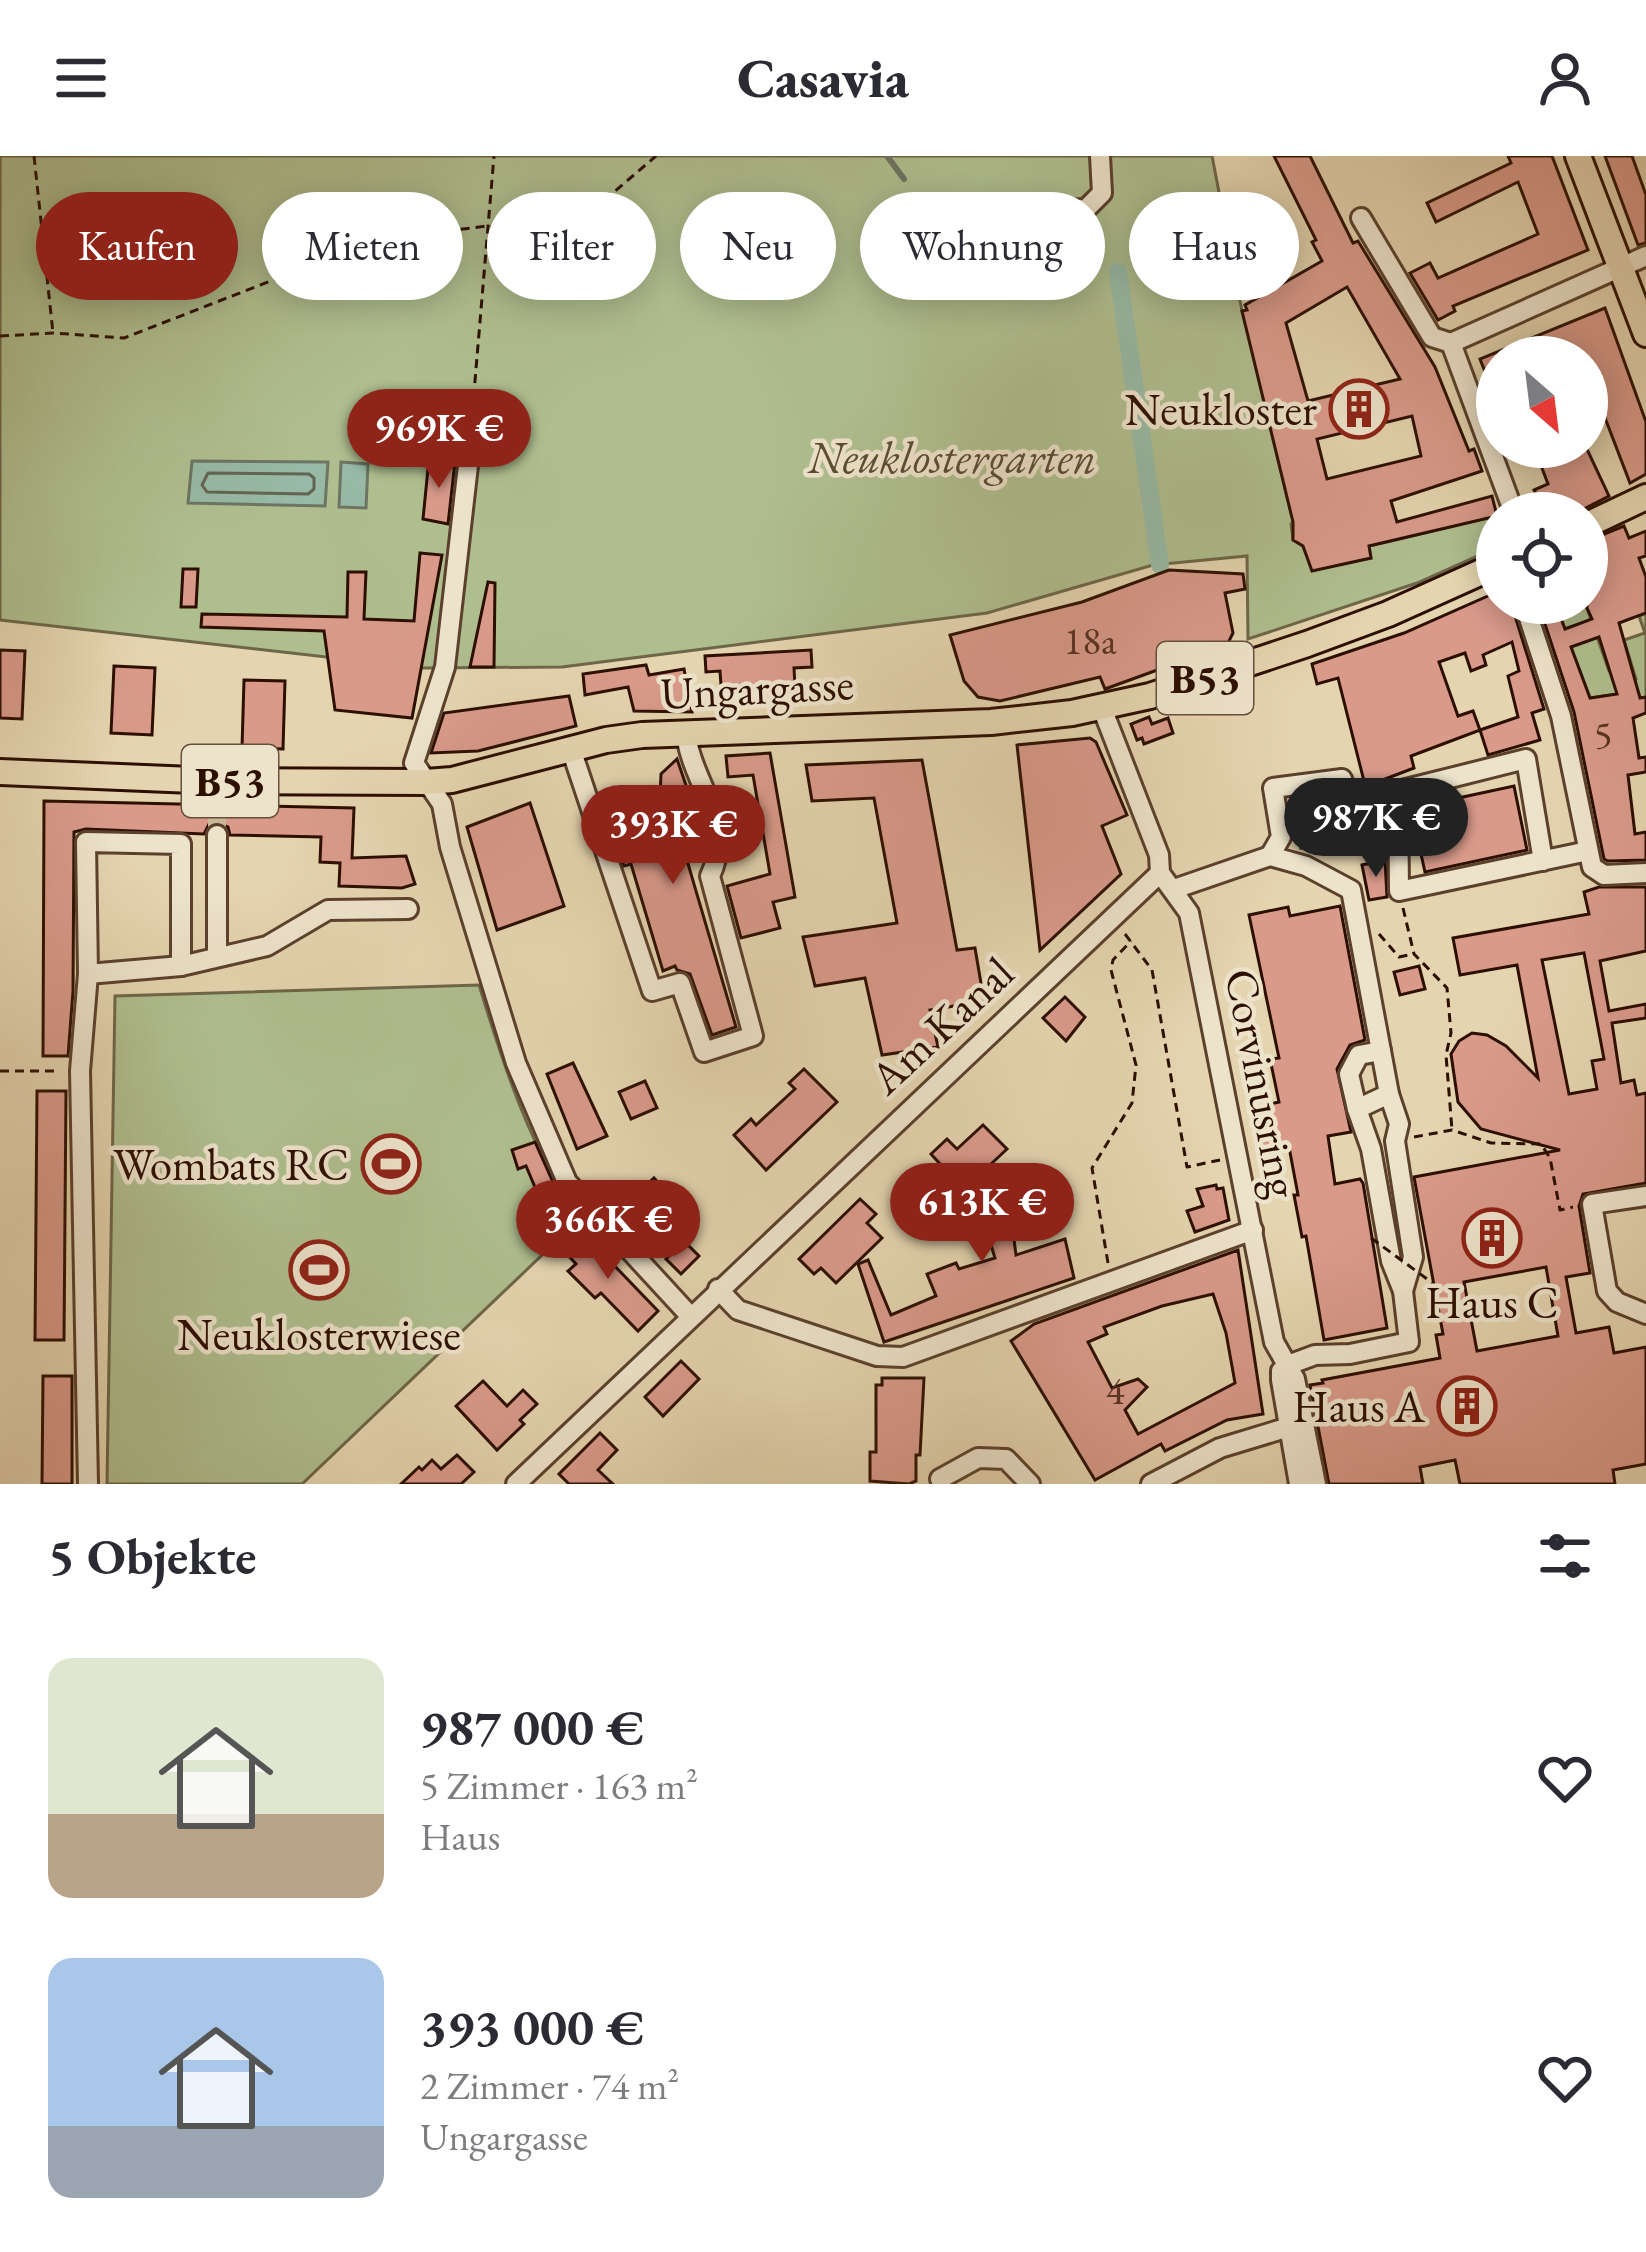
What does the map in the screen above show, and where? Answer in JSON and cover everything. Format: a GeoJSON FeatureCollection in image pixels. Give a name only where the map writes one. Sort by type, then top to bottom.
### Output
{"type":"FeatureCollection","features":[{"type":"Feature","properties":{"kind":"main road"},"geometry":{"type":"LineString","coordinates":[[1578,156],[1646,334]]}},
{"type":"Feature","properties":{"kind":"main road"},"geometry":{"type":"LineString","coordinates":[[1608,514],[1646,497]]}},
{"type":"Feature","properties":{"kind":"main road","name":"Ungargasse"},"geometry":{"type":"LineString","coordinates":[[0,772],[218,792],[426,782],[452,780],[624,737],[991,722],[1102,707],[1307,644],[1476,574]]}},
{"type":"Feature","properties":{"kind":"street"},"geometry":{"type":"LineString","coordinates":[[1100,156],[1102,192]]}},
{"type":"Feature","properties":{"kind":"street"},"geometry":{"type":"LineString","coordinates":[[1361,218],[1432,337],[1451,343],[1646,256]]}},
{"type":"Feature","properties":{"kind":"street"},"geometry":{"type":"LineString","coordinates":[[1451,343],[1506,492]]}},
{"type":"Feature","properties":{"kind":"street"},"geometry":{"type":"LineString","coordinates":[[470,448],[446,668],[414,764],[442,804],[516,1064],[567,1181],[691,1317]]}},
{"type":"Feature","properties":{"kind":"street"},"geometry":{"type":"LineString","coordinates":[[1531,624],[1561,716],[1592,867],[1604,875],[1646,873]]}},
{"type":"Feature","properties":{"kind":"street","name":"Corvinusring"},"geometry":{"type":"LineString","coordinates":[[1102,707],[1159,855],[1160,873],[1189,913],[1274,1342],[1298,1363],[1281,1371],[1281,1380],[1299,1484]]}},
{"type":"Feature","properties":{"kind":"street"},"geometry":{"type":"LineString","coordinates":[[571,749],[575,785],[652,991],[680,983],[704,1052],[753,1036],[710,876],[722,864],[709,792],[688,755],[686,732]]}},
{"type":"Feature","properties":{"kind":"street"},"geometry":{"type":"LineString","coordinates":[[1543,861],[1526,759],[1398,791],[1400,891],[1543,861],[1588,851]]}},
{"type":"Feature","properties":{"kind":"street"},"geometry":{"type":"LineString","coordinates":[[1270,856],[1281,837],[1273,788],[1342,779],[1349,798]]}},
{"type":"Feature","properties":{"kind":"street"},"geometry":{"type":"LineString","coordinates":[[217,835],[217,957]]}},
{"type":"Feature","properties":{"kind":"street"},"geometry":{"type":"LineString","coordinates":[[88,1484],[80,1071],[88,974],[86,842],[181,844],[182,967]]}},
{"type":"Feature","properties":{"kind":"street"},"geometry":{"type":"LineString","coordinates":[[1174,889],[1270,856],[1306,866],[1351,890],[1389,1094],[1399,1124],[1395,1141],[1414,1256],[1403,1292]]}},
{"type":"Feature","properties":{"kind":"street","name":"Am Kanal"},"geometry":{"type":"LineString","coordinates":[[516,1484],[1160,873]]}},
{"type":"Feature","properties":{"kind":"street"},"geometry":{"type":"LineString","coordinates":[[88,974],[182,967],[267,946],[328,910],[408,909]]}},
{"type":"Feature","properties":{"kind":"street"},"geometry":{"type":"LineString","coordinates":[[1316,1484],[1298,1363],[1333,1364],[1350,1354],[1409,1342],[1403,1292],[1391,1262],[1371,1149],[1349,1074],[1359,1055],[1381,1051]]}},
{"type":"Feature","properties":{"kind":"street"},"geometry":{"type":"LineString","coordinates":[[1357,1109],[1389,1094]]}},
{"type":"Feature","properties":{"kind":"street"},"geometry":{"type":"LineString","coordinates":[[1371,1149],[1395,1141]]}},
{"type":"Feature","properties":{"kind":"street"},"geometry":{"type":"LineString","coordinates":[[1646,1196],[1592,1204],[1607,1291],[1617,1302],[1646,1314]]}},
{"type":"Feature","properties":{"kind":"street"},"geometry":{"type":"LineString","coordinates":[[718,1289],[739,1310],[877,1356],[903,1357],[1253,1230]]}},
{"type":"Feature","properties":{"kind":"street"},"geometry":{"type":"LineString","coordinates":[[1151,1484],[1220,1448],[1289,1427]]}},
{"type":"Feature","properties":{"kind":"street"},"geometry":{"type":"LineString","coordinates":[[940,1479],[978,1458],[1006,1459],[1030,1484]]}},
{"type":"Feature","properties":{"kind":"path"},"geometry":{"type":"LineString","coordinates":[[34,156],[53,333]]}},
{"type":"Feature","properties":{"kind":"path"},"geometry":{"type":"LineString","coordinates":[[490,192],[494,156]]}},
{"type":"Feature","properties":{"kind":"path"},"geometry":{"type":"LineString","coordinates":[[614,192],[656,156]]}},
{"type":"Feature","properties":{"kind":"path"},"geometry":{"type":"LineString","coordinates":[[3,336],[53,333],[124,338],[376,240],[487,226],[470,448]]}},
{"type":"Feature","properties":{"kind":"path"},"geometry":{"type":"LineString","coordinates":[[1400,891],[1414,954],[1447,988],[1452,1130]]}},
{"type":"Feature","properties":{"kind":"path"},"geometry":{"type":"LineString","coordinates":[[1119,928],[1152,970],[1187,1167],[1235,1156]]}},
{"type":"Feature","properties":{"kind":"path"},"geometry":{"type":"LineString","coordinates":[[1375,929],[1399,956],[1414,954]]}},
{"type":"Feature","properties":{"kind":"path"},"geometry":{"type":"LineString","coordinates":[[1112,1281],[1092,1168],[1135,1094],[1134,1044],[1111,970],[1113,960],[1131,941]]}},
{"type":"Feature","properties":{"kind":"path"},"geometry":{"type":"LineString","coordinates":[[0,1071],[80,1071]]}},
{"type":"Feature","properties":{"kind":"path"},"geometry":{"type":"LineString","coordinates":[[1395,1141],[1452,1130],[1491,1143],[1541,1144],[1550,1158],[1560,1210],[1592,1204]]}},
{"type":"Feature","properties":{"kind":"path"},"geometry":{"type":"LineString","coordinates":[[1371,1238],[1434,1284]]}},
{"type":"Feature","properties":{"kind":"green space","name":"Neuklostergarten"},"geometry":{"type":"Polygon","coordinates":[[[0,156],[1212,156],[1219,192],[1129,192],[1129,300],[1240,300],[1291,513],[1298,515],[1291,524],[1293,540],[1303,546],[1312,570],[1371,558],[1369,546],[1476,521],[1476,557],[1417,583],[1248,639],[1247,556],[1153,565],[987,613],[562,667],[423,668],[0,620],[0,156]]]}},
{"type":"Feature","properties":{"kind":"green space"},"geometry":{"type":"Polygon","coordinates":[[[1646,613],[1646,697],[1640,698],[1638,691],[1590,698],[1571,647],[1577,644],[1571,627],[1565,629],[1563,624],[1592,624],[1609,671],[1623,684],[1636,679],[1624,640],[1645,633],[1639,616],[1646,613]]]}},
{"type":"Feature","properties":{"kind":"green space","name":"Neuklosterwiese"},"geometry":{"type":"Polygon","coordinates":[[[479,985],[534,1138],[582,1217],[302,1484],[107,1484],[115,996],[479,985]]]}},
{"type":"Feature","properties":{"kind":"water"},"geometry":{"type":"Polygon","coordinates":[[[192,461],[328,462],[325,506],[188,503],[192,461]]]}},
{"type":"Feature","properties":{"kind":"water"},"geometry":{"type":"Polygon","coordinates":[[[341,462],[368,464],[366,508],[339,507],[341,462]]]}},
{"type":"Feature","properties":{"kind":"building","name":"Neukloster"},"geometry":{"type":"Polygon","coordinates":[[[1274,156],[1310,156],[1353,243],[1358,241],[1435,367],[1469,451],[1474,449],[1476,468],[1482,471],[1391,501],[1397,522],[1476,500],[1476,521],[1369,546],[1371,558],[1312,571],[1303,546],[1293,540],[1293,522],[1242,311],[1254,300],[1299,300],[1299,274],[1322,261],[1312,242],[1316,240],[1299,206],[1299,192],[1292,192],[1274,156]],[[1347,287],[1286,323],[1308,401],[1400,379],[1347,287]],[[1412,416],[1317,439],[1327,479],[1421,456],[1412,416]]]}},
{"type":"Feature","properties":{"kind":"building"},"geometry":{"type":"Polygon","coordinates":[[[1508,156],[1552,156],[1588,250],[1453,306],[1455,311],[1438,320],[1410,273],[1430,263],[1438,278],[1538,234],[1518,182],[1436,222],[1427,203],[1511,163],[1508,156]]]}},
{"type":"Feature","properties":{"kind":"building"},"geometry":{"type":"Polygon","coordinates":[[[1605,156],[1632,156],[1646,195],[1646,243],[1638,245],[1605,156]]]}},
{"type":"Feature","properties":{"kind":"building"},"geometry":{"type":"Polygon","coordinates":[[[1605,308],[1646,422],[1646,474],[1630,483],[1608,426],[1608,336],[1536,336],[1605,308]]]}},
{"type":"Feature","properties":{"kind":"building"},"geometry":{"type":"Polygon","coordinates":[[[429,459],[455,462],[448,524],[423,519],[429,459]]]}},
{"type":"Feature","properties":{"kind":"building"},"geometry":{"type":"Polygon","coordinates":[[[1542,468],[1596,468],[1607,492],[1534,490],[1548,484],[1542,468]]]}},
{"type":"Feature","properties":{"kind":"building"},"geometry":{"type":"Polygon","coordinates":[[[1624,526],[1629,538],[1646,531],[1646,556],[1639,558],[1646,577],[1646,613],[1619,623],[1640,698],[1646,697],[1646,713],[1633,718],[1646,772],[1628,775],[1635,834],[1646,832],[1646,860],[1604,859],[1574,712],[1545,624],[1563,624],[1565,629],[1608,624],[1608,532],[1624,526]],[[1599,637],[1571,647],[1590,698],[1617,694],[1599,637]]]}},
{"type":"Feature","properties":{"kind":"building"},"geometry":{"type":"Polygon","coordinates":[[[420,553],[442,555],[412,718],[335,710],[324,631],[201,627],[202,614],[347,617],[348,572],[366,572],[364,619],[414,621],[420,553]]]}},
{"type":"Feature","properties":{"kind":"building"},"geometry":{"type":"Polygon","coordinates":[[[183,569],[198,569],[196,607],[181,607],[183,569]]]}},
{"type":"Feature","properties":{"kind":"building"},"geometry":{"type":"Polygon","coordinates":[[[1169,570],[1243,574],[1245,589],[1225,593],[1233,633],[1227,645],[1166,651],[1171,665],[1105,689],[1100,677],[1000,701],[978,697],[964,681],[950,635],[1082,602],[1169,570]]]}},
{"type":"Feature","properties":{"kind":"building"},"geometry":{"type":"Polygon","coordinates":[[[488,582],[495,583],[494,667],[470,667],[488,582]]]}},
{"type":"Feature","properties":{"kind":"building"},"geometry":{"type":"Polygon","coordinates":[[[1476,601],[1476,624],[1518,624],[1544,709],[1532,713],[1540,740],[1488,755],[1480,730],[1411,756],[1414,768],[1385,779],[1385,822],[1359,828],[1363,847],[1335,853],[1333,841],[1301,848],[1291,799],[1311,797],[1314,812],[1339,807],[1353,811],[1369,801],[1338,678],[1317,684],[1312,664],[1404,633],[1476,601]],[[1512,642],[1483,655],[1486,665],[1471,671],[1465,653],[1439,662],[1458,716],[1473,711],[1480,730],[1518,717],[1508,676],[1519,671],[1512,642]]]}},
{"type":"Feature","properties":{"kind":"building"},"geometry":{"type":"Polygon","coordinates":[[[0,650],[25,651],[22,719],[0,718],[0,650]]]}},
{"type":"Feature","properties":{"kind":"building"},"geometry":{"type":"Polygon","coordinates":[[[811,650],[812,667],[794,668],[795,686],[721,685],[720,671],[706,672],[705,656],[811,650]]]}},
{"type":"Feature","properties":{"kind":"building"},"geometry":{"type":"Polygon","coordinates":[[[646,665],[649,675],[684,669],[692,712],[634,711],[628,687],[585,695],[583,674],[646,665]]]}},
{"type":"Feature","properties":{"kind":"building"},"geometry":{"type":"Polygon","coordinates":[[[114,666],[155,668],[152,735],[111,733],[114,666]]]}},
{"type":"Feature","properties":{"kind":"building"},"geometry":{"type":"Polygon","coordinates":[[[244,680],[285,681],[283,749],[242,748],[244,680]]]}},
{"type":"Feature","properties":{"kind":"building"},"geometry":{"type":"Polygon","coordinates":[[[569,696],[576,726],[478,751],[431,753],[444,713],[569,696]]]}},
{"type":"Feature","properties":{"kind":"building"},"geometry":{"type":"Polygon","coordinates":[[[1149,717],[1152,724],[1168,718],[1173,733],[1144,744],[1142,738],[1137,740],[1131,724],[1149,717]]]}},
{"type":"Feature","properties":{"kind":"building"},"geometry":{"type":"Polygon","coordinates":[[[1090,738],[1096,742],[1127,815],[1102,826],[1121,874],[1040,950],[1017,745],[1090,738]]]}},
{"type":"Feature","properties":{"kind":"building"},"geometry":{"type":"Polygon","coordinates":[[[770,753],[795,897],[773,902],[780,928],[741,938],[727,886],[770,874],[753,775],[728,777],[726,756],[770,753]]]}},
{"type":"Feature","properties":{"kind":"building"},"geometry":{"type":"Polygon","coordinates":[[[677,759],[704,838],[703,852],[686,857],[736,1027],[712,1035],[690,974],[675,966],[663,971],[631,864],[624,866],[605,807],[660,797],[661,774],[677,759]]]}},
{"type":"Feature","properties":{"kind":"building"},"geometry":{"type":"Polygon","coordinates":[[[922,760],[957,950],[975,948],[984,1001],[930,1010],[938,1047],[882,1055],[865,978],[815,986],[803,937],[897,923],[874,798],[812,801],[806,765],[922,760]]]}},
{"type":"Feature","properties":{"kind":"building"},"geometry":{"type":"Polygon","coordinates":[[[1514,786],[1527,850],[1425,872],[1415,827],[1453,819],[1449,800],[1514,786]]]}},
{"type":"Feature","properties":{"kind":"building"},"geometry":{"type":"Polygon","coordinates":[[[44,801],[354,808],[352,858],[406,856],[415,884],[402,888],[339,886],[340,863],[320,862],[321,837],[230,835],[228,827],[218,822],[209,824],[204,834],[74,832],[68,1056],[43,1056],[44,801]]]}},
{"type":"Feature","properties":{"kind":"building"},"geometry":{"type":"Polygon","coordinates":[[[530,803],[564,906],[497,930],[467,827],[530,803]]]}},
{"type":"Feature","properties":{"kind":"building"},"geometry":{"type":"Polygon","coordinates":[[[1385,860],[1387,897],[1369,900],[1362,865],[1385,860]]]}},
{"type":"Feature","properties":{"kind":"building"},"geometry":{"type":"Polygon","coordinates":[[[1599,887],[1646,887],[1646,951],[1600,961],[1609,1011],[1646,1004],[1646,1018],[1612,1023],[1621,1083],[1634,1080],[1637,1095],[1646,1093],[1646,1183],[1583,1194],[1579,1206],[1590,1273],[1566,1277],[1576,1333],[1609,1327],[1614,1353],[1646,1347],[1646,1464],[1613,1470],[1615,1484],[1460,1484],[1455,1460],[1420,1467],[1423,1484],[1329,1484],[1310,1385],[1440,1358],[1436,1335],[1443,1334],[1414,1177],[1560,1150],[1481,1129],[1458,1102],[1451,1054],[1472,1033],[1506,1046],[1538,1078],[1517,965],[1460,975],[1453,938],[1589,914],[1584,892],[1599,887]],[[1584,953],[1542,960],[1569,1094],[1597,1089],[1592,1061],[1604,1059],[1584,953]],[[1546,1267],[1464,1282],[1477,1351],[1558,1336],[1546,1267]]]}},
{"type":"Feature","properties":{"kind":"building"},"geometry":{"type":"Polygon","coordinates":[[[1340,906],[1365,1040],[1350,1045],[1337,1069],[1351,1132],[1328,1136],[1335,1184],[1360,1179],[1363,1183],[1387,1328],[1324,1340],[1294,1195],[1298,1195],[1289,1147],[1262,1152],[1253,1108],[1279,1102],[1270,1059],[1279,1058],[1249,915],[1288,907],[1290,916],[1340,906]]]}},
{"type":"Feature","properties":{"kind":"building"},"geometry":{"type":"Polygon","coordinates":[[[1419,966],[1425,989],[1400,995],[1394,972],[1419,966]]]}},
{"type":"Feature","properties":{"kind":"building"},"geometry":{"type":"Polygon","coordinates":[[[1065,997],[1085,1017],[1066,1041],[1043,1018],[1065,997]]]}},
{"type":"Feature","properties":{"kind":"building"},"geometry":{"type":"Polygon","coordinates":[[[573,1063],[607,1136],[577,1149],[547,1074],[573,1063]]]}},
{"type":"Feature","properties":{"kind":"building"},"geometry":{"type":"Polygon","coordinates":[[[804,1069],[837,1102],[766,1170],[734,1135],[751,1119],[756,1125],[795,1089],[789,1083],[804,1069]]]}},
{"type":"Feature","properties":{"kind":"building"},"geometry":{"type":"Polygon","coordinates":[[[645,1081],[657,1108],[631,1119],[619,1092],[645,1081]]]}},
{"type":"Feature","properties":{"kind":"building"},"geometry":{"type":"Polygon","coordinates":[[[37,1091],[66,1091],[64,1340],[35,1340],[37,1091]]]}},
{"type":"Feature","properties":{"kind":"building"},"geometry":{"type":"Polygon","coordinates":[[[983,1125],[1007,1149],[960,1193],[937,1169],[941,1165],[931,1154],[947,1139],[957,1149],[983,1125]]]}},
{"type":"Feature","properties":{"kind":"building"},"geometry":{"type":"Polygon","coordinates":[[[535,1142],[569,1218],[545,1227],[539,1214],[545,1211],[526,1166],[518,1169],[512,1150],[535,1142]]]}},
{"type":"Feature","properties":{"kind":"building"},"geometry":{"type":"Polygon","coordinates":[[[1036,1173],[1047,1214],[1012,1224],[1016,1255],[1065,1239],[1074,1278],[884,1342],[858,1264],[868,1260],[891,1315],[936,1296],[927,1274],[956,1263],[959,1269],[995,1258],[985,1226],[978,1228],[964,1197],[1036,1173]]]}},
{"type":"Feature","properties":{"kind":"building"},"geometry":{"type":"Polygon","coordinates":[[[654,1178],[678,1204],[645,1235],[621,1209],[654,1178]]]}},
{"type":"Feature","properties":{"kind":"building"},"geometry":{"type":"Polygon","coordinates":[[[1223,1188],[1229,1220],[1195,1232],[1187,1211],[1203,1206],[1197,1189],[1223,1188]]]}},
{"type":"Feature","properties":{"kind":"building"},"geometry":{"type":"Polygon","coordinates":[[[860,1199],[876,1214],[867,1223],[882,1238],[836,1283],[821,1268],[814,1274],[799,1259],[860,1199]]]}},
{"type":"Feature","properties":{"kind":"building"},"geometry":{"type":"Polygon","coordinates":[[[583,1233],[658,1311],[638,1331],[601,1293],[595,1298],[568,1271],[576,1264],[564,1251],[583,1233]]]}},
{"type":"Feature","properties":{"kind":"building"},"geometry":{"type":"Polygon","coordinates":[[[684,1241],[699,1256],[681,1274],[666,1259],[684,1241]]]}},
{"type":"Feature","properties":{"kind":"building"},"geometry":{"type":"Polygon","coordinates":[[[1238,1250],[1263,1414],[1227,1420],[1165,1451],[1161,1444],[1095,1480],[1011,1341],[1034,1324],[1238,1250]],[[1213,1294],[1104,1327],[1107,1334],[1088,1342],[1112,1388],[1138,1379],[1147,1387],[1125,1410],[1138,1434],[1235,1383],[1213,1294]]]}},
{"type":"Feature","properties":{"kind":"building"},"geometry":{"type":"Polygon","coordinates":[[[681,1361],[699,1379],[663,1416],[645,1397],[681,1361]]]}},
{"type":"Feature","properties":{"kind":"building"},"geometry":{"type":"Polygon","coordinates":[[[43,1376],[72,1376],[72,1484],[42,1484],[43,1376]]]}},
{"type":"Feature","properties":{"kind":"building"},"geometry":{"type":"Polygon","coordinates":[[[882,1378],[924,1378],[920,1455],[916,1455],[916,1481],[909,1484],[870,1481],[870,1452],[876,1452],[876,1385],[882,1385],[882,1378]]]}},
{"type":"Feature","properties":{"kind":"building"},"geometry":{"type":"Polygon","coordinates":[[[483,1381],[507,1406],[523,1390],[537,1404],[497,1450],[456,1406],[483,1381]]]}},
{"type":"Feature","properties":{"kind":"building"},"geometry":{"type":"Polygon","coordinates":[[[600,1433],[617,1450],[598,1470],[613,1484],[569,1484],[559,1474],[600,1433]]]}},
{"type":"Feature","properties":{"kind":"building"},"geometry":{"type":"Polygon","coordinates":[[[457,1455],[474,1472],[461,1484],[401,1484],[432,1460],[441,1469],[457,1455]]]}},
{"type":"Feature","properties":{"kind":"waterway"},"geometry":{"type":"LineString","coordinates":[[887,156],[904,179]]}},
{"type":"Feature","properties":{"kind":"waterway"},"geometry":{"type":"LineString","coordinates":[[1118,272],[1160,565]]}},
{"type":"Feature","properties":{"kind":"tunnel"},"geometry":{"type":"LineString","coordinates":[[217,804],[217,835]]}},
{"type":"Feature","properties":{"kind":"place","name":"Neukloster"},"geometry":{"type":"Point","coordinates":[1359,409]}},
{"type":"Feature","properties":{"kind":"place","name":"Wombats RC"},"geometry":{"type":"Point","coordinates":[391,1164]}},
{"type":"Feature","properties":{"kind":"place","name":"Haus C"},"geometry":{"type":"Point","coordinates":[1492,1238]}},
{"type":"Feature","properties":{"kind":"place","name":"Neuklosterwiese"},"geometry":{"type":"Point","coordinates":[319,1270]}},
{"type":"Feature","properties":{"kind":"place","name":"Haus A"},"geometry":{"type":"Point","coordinates":[1467,1406]}}]}
